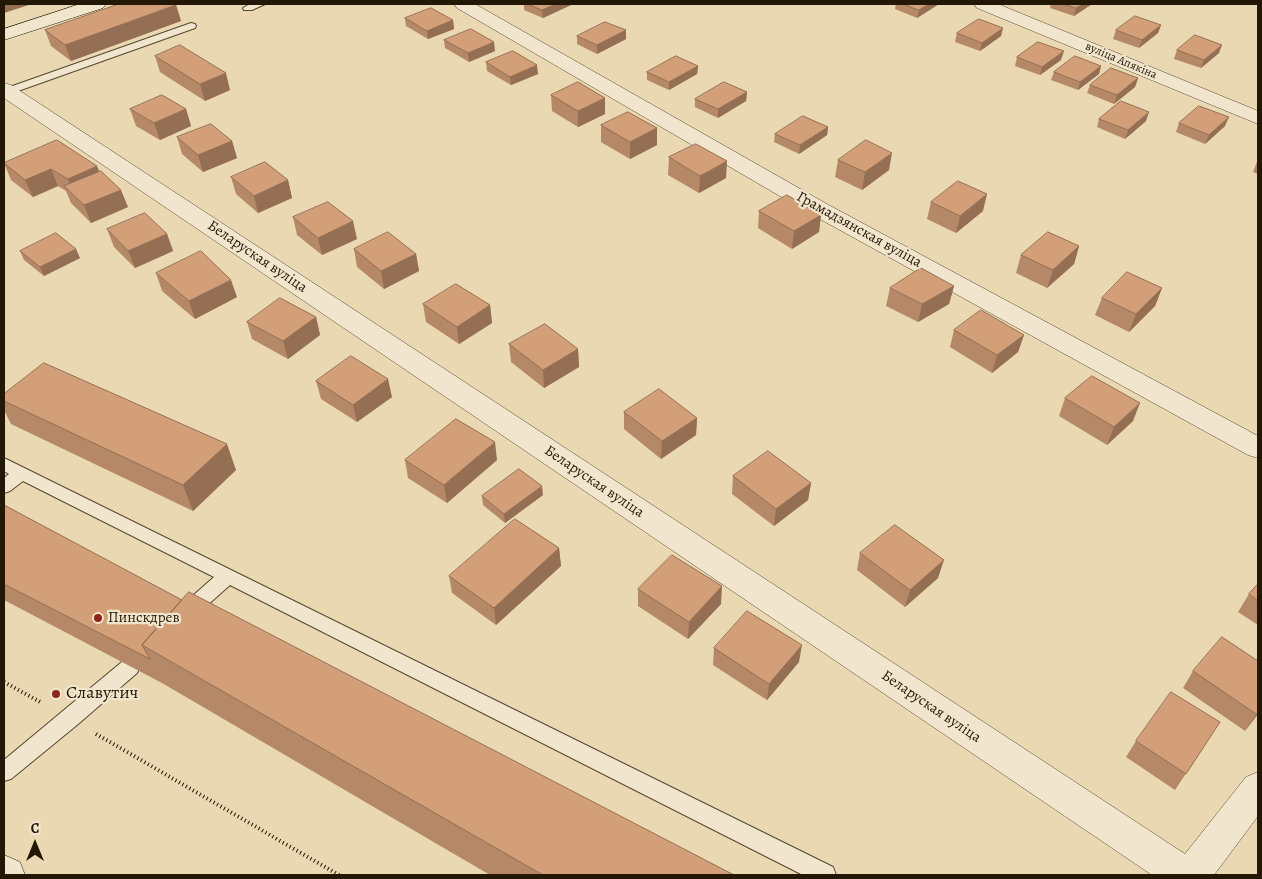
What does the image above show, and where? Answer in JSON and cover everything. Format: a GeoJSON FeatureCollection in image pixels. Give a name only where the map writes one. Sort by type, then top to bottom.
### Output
{"type":"FeatureCollection","features":[{"type":"Feature","properties":{"kind":"street"},"geometry":{"type":"LineString","coordinates":[[4,36],[97,4]]}},
{"type":"Feature","properties":{"kind":"street","name":"Грамадзянская вуліца"},"geometry":{"type":"LineString","coordinates":[[463,4],[816,208],[1258,448]]}},
{"type":"Feature","properties":{"kind":"street","name":"вуліца Апякіна"},"geometry":{"type":"LineString","coordinates":[[983,4],[1258,118]]}},
{"type":"Feature","properties":{"kind":"street","name":"Беларуская вуліца"},"geometry":{"type":"LineString","coordinates":[[5,91],[1184,875]]}},
{"type":"Feature","properties":{"kind":"street"},"geometry":{"type":"LineString","coordinates":[[1192,875],[1258,788]]}},
{"type":"Feature","properties":{"kind":"lane"},"geometry":{"type":"LineString","coordinates":[[248,8],[260,4]]}},
{"type":"Feature","properties":{"kind":"lane"},"geometry":{"type":"LineString","coordinates":[[5,91],[191,26]]}},
{"type":"Feature","properties":{"kind":"lane"},"geometry":{"type":"LineString","coordinates":[[4,464],[825,875]]}},
{"type":"Feature","properties":{"kind":"lane"},"geometry":{"type":"LineString","coordinates":[[4,487],[21,473]]}},
{"type":"Feature","properties":{"kind":"lane"},"geometry":{"type":"LineString","coordinates":[[181,618],[228,576]]}},
{"type":"Feature","properties":{"kind":"lane"},"geometry":{"type":"LineString","coordinates":[[4,772],[70,719],[130,667]]}},
{"type":"Feature","properties":{"kind":"path"},"geometry":{"type":"LineString","coordinates":[[4,682],[340,875]]}},
{"type":"Feature","properties":{"kind":"building"},"geometry":{"type":"Polygon","coordinates":[[[119,4],[176,5],[65,45],[45,30],[119,4]]]}},
{"type":"Feature","properties":{"kind":"building"},"geometry":{"type":"Polygon","coordinates":[[[528,4],[556,4],[542,10],[528,4]]]}},
{"type":"Feature","properties":{"kind":"building"},"geometry":{"type":"Polygon","coordinates":[[[903,4],[929,4],[919,10],[903,4]]]}},
{"type":"Feature","properties":{"kind":"building"},"geometry":{"type":"Polygon","coordinates":[[[1063,4],[1083,4],[1076,8],[1063,4]]]}},
{"type":"Feature","properties":{"kind":"building"},"geometry":{"type":"Polygon","coordinates":[[[431,8],[453,20],[427,31],[405,18],[431,8]]]}},
{"type":"Feature","properties":{"kind":"building"},"geometry":{"type":"Polygon","coordinates":[[[1135,16],[1161,25],[1142,40],[1116,30],[1135,16]]]}},
{"type":"Feature","properties":{"kind":"building"},"geometry":{"type":"Polygon","coordinates":[[[979,19],[1003,28],[982,43],[957,33],[979,19]]]}},
{"type":"Feature","properties":{"kind":"building"},"geometry":{"type":"Polygon","coordinates":[[[605,22],[626,30],[597,45],[577,36],[605,22]]]}},
{"type":"Feature","properties":{"kind":"building"},"geometry":{"type":"Polygon","coordinates":[[[471,29],[494,42],[468,53],[444,40],[471,29]]]}},
{"type":"Feature","properties":{"kind":"building"},"geometry":{"type":"Polygon","coordinates":[[[1195,35],[1222,45],[1204,60],[1177,50],[1195,35]]]}},
{"type":"Feature","properties":{"kind":"building"},"geometry":{"type":"Polygon","coordinates":[[[1038,42],[1064,51],[1042,67],[1017,57],[1038,42]]]}},
{"type":"Feature","properties":{"kind":"building"},"geometry":{"type":"Polygon","coordinates":[[[180,45],[226,73],[200,84],[155,56],[180,45]]]}},
{"type":"Feature","properties":{"kind":"building"},"geometry":{"type":"Polygon","coordinates":[[[513,51],[537,65],[510,77],[486,62],[513,51]]]}},
{"type":"Feature","properties":{"kind":"building"},"geometry":{"type":"Polygon","coordinates":[[[676,56],[698,66],[669,82],[647,72],[676,56]]]}},
{"type":"Feature","properties":{"kind":"building"},"geometry":{"type":"Polygon","coordinates":[[[1075,56],[1101,66],[1080,82],[1054,72],[1075,56]]]}},
{"type":"Feature","properties":{"kind":"building"},"geometry":{"type":"Polygon","coordinates":[[[1111,68],[1138,78],[1117,95],[1090,85],[1111,68]]]}},
{"type":"Feature","properties":{"kind":"building"},"geometry":{"type":"Polygon","coordinates":[[[578,82],[605,98],[578,111],[551,95],[578,82]]]}},
{"type":"Feature","properties":{"kind":"building"},"geometry":{"type":"Polygon","coordinates":[[[724,82],[747,92],[718,109],[695,99],[724,82]]]}},
{"type":"Feature","properties":{"kind":"building"},"geometry":{"type":"Polygon","coordinates":[[[162,95],[186,109],[154,123],[130,109],[162,95]]]}},
{"type":"Feature","properties":{"kind":"building"},"geometry":{"type":"Polygon","coordinates":[[[1121,101],[1149,112],[1128,130],[1099,119],[1121,101]]]}},
{"type":"Feature","properties":{"kind":"building"},"geometry":{"type":"Polygon","coordinates":[[[1199,106],[1229,117],[1209,135],[1179,123],[1199,106]]]}},
{"type":"Feature","properties":{"kind":"building"},"geometry":{"type":"Polygon","coordinates":[[[628,112],[657,128],[630,142],[601,125],[628,112]]]}},
{"type":"Feature","properties":{"kind":"building"},"geometry":{"type":"Polygon","coordinates":[[[803,116],[828,127],[800,145],[775,134],[803,116]]]}},
{"type":"Feature","properties":{"kind":"building"},"geometry":{"type":"Polygon","coordinates":[[[211,124],[232,141],[198,155],[177,137],[211,124]]]}},
{"type":"Feature","properties":{"kind":"building"},"geometry":{"type":"Polygon","coordinates":[[[57,140],[97,166],[68,179],[51,169],[25,180],[4,163],[57,140]]]}},
{"type":"Feature","properties":{"kind":"building"},"geometry":{"type":"Polygon","coordinates":[[[866,140],[892,153],[865,172],[838,160],[866,140]]]}},
{"type":"Feature","properties":{"kind":"building"},"geometry":{"type":"Polygon","coordinates":[[[696,144],[727,161],[700,176],[669,157],[696,144]]]}},
{"type":"Feature","properties":{"kind":"building"},"geometry":{"type":"Polygon","coordinates":[[[265,162],[288,180],[254,196],[231,177],[265,162]]]}},
{"type":"Feature","properties":{"kind":"building"},"geometry":{"type":"Polygon","coordinates":[[[101,171],[121,190],[84,205],[64,186],[101,171]]]}},
{"type":"Feature","properties":{"kind":"building"},"geometry":{"type":"Polygon","coordinates":[[[958,181],[987,194],[960,216],[931,202],[958,181]]]}},
{"type":"Feature","properties":{"kind":"building"},"geometry":{"type":"Polygon","coordinates":[[[787,195],[821,215],[794,231],[759,211],[787,195]]]}},
{"type":"Feature","properties":{"kind":"building"},"geometry":{"type":"Polygon","coordinates":[[[328,202],[353,221],[318,238],[293,217],[328,202]]]}},
{"type":"Feature","properties":{"kind":"building"},"geometry":{"type":"Polygon","coordinates":[[[145,213],[167,234],[128,251],[107,229],[145,213]]]}},
{"type":"Feature","properties":{"kind":"building"},"geometry":{"type":"Polygon","coordinates":[[[388,232],[416,254],[381,271],[354,249],[388,232]]]}},
{"type":"Feature","properties":{"kind":"building"},"geometry":{"type":"Polygon","coordinates":[[[1048,232],[1079,246],[1053,270],[1021,255],[1048,232]]]}},
{"type":"Feature","properties":{"kind":"building"},"geometry":{"type":"Polygon","coordinates":[[[56,233],[76,249],[40,267],[20,251],[56,233]]]}},
{"type":"Feature","properties":{"kind":"building"},"geometry":{"type":"Polygon","coordinates":[[[201,251],[231,280],[189,301],[156,273],[201,251]]]}},
{"type":"Feature","properties":{"kind":"building"},"geometry":{"type":"Polygon","coordinates":[[[921,268],[954,286],[922,304],[890,288],[921,268]]]}},
{"type":"Feature","properties":{"kind":"building"},"geometry":{"type":"Polygon","coordinates":[[[1127,272],[1162,288],[1136,314],[1102,298],[1127,272]]]}},
{"type":"Feature","properties":{"kind":"building"},"geometry":{"type":"Polygon","coordinates":[[[456,284],[490,305],[457,327],[423,304],[456,284]]]}},
{"type":"Feature","properties":{"kind":"building"},"geometry":{"type":"Polygon","coordinates":[[[280,298],[316,317],[283,341],[247,322],[280,298]]]}},
{"type":"Feature","properties":{"kind":"building"},"geometry":{"type":"Polygon","coordinates":[[[981,310],[1024,335],[997,355],[954,330],[981,310]]]}},
{"type":"Feature","properties":{"kind":"building"},"geometry":{"type":"Polygon","coordinates":[[[545,324],[578,349],[543,370],[509,344],[545,324]]]}},
{"type":"Feature","properties":{"kind":"building"},"geometry":{"type":"Polygon","coordinates":[[[351,356],[388,379],[353,405],[316,381],[351,356]]]}},
{"type":"Feature","properties":{"kind":"building"},"geometry":{"type":"Polygon","coordinates":[[[44,363],[227,444],[183,485],[4,401],[4,394],[44,363]]]}},
{"type":"Feature","properties":{"kind":"building"},"geometry":{"type":"Polygon","coordinates":[[[1092,376],[1140,403],[1114,427],[1065,398],[1092,376]]]}},
{"type":"Feature","properties":{"kind":"building"},"geometry":{"type":"Polygon","coordinates":[[[659,389],[697,418],[662,441],[624,412],[659,389]]]}},
{"type":"Feature","properties":{"kind":"building"},"geometry":{"type":"Polygon","coordinates":[[[456,419],[495,442],[444,485],[405,460],[456,419]]]}},
{"type":"Feature","properties":{"kind":"building"},"geometry":{"type":"Polygon","coordinates":[[[768,451],[811,483],[776,509],[733,476],[768,451]]]}},
{"type":"Feature","properties":{"kind":"building"},"geometry":{"type":"Polygon","coordinates":[[[519,469],[542,486],[504,514],[482,496],[519,469]]]}},
{"type":"Feature","properties":{"kind":"building"},"geometry":{"type":"Polygon","coordinates":[[[4,505],[182,600],[142,645],[150,659],[4,584],[4,505]]]}},
{"type":"Feature","properties":{"kind":"building"},"geometry":{"type":"Polygon","coordinates":[[[515,519],[559,548],[494,608],[449,576],[515,519]]]}},
{"type":"Feature","properties":{"kind":"building"},"geometry":{"type":"Polygon","coordinates":[[[895,525],[944,560],[910,590],[860,553],[895,525]]]}},
{"type":"Feature","properties":{"kind":"building"},"geometry":{"type":"Polygon","coordinates":[[[672,555],[722,586],[689,622],[638,589],[672,555]]]}},
{"type":"Feature","properties":{"kind":"building"},"geometry":{"type":"Polygon","coordinates":[[[1258,584],[1258,601],[1249,594],[1258,584]]]}},
{"type":"Feature","properties":{"kind":"building"},"geometry":{"type":"Polygon","coordinates":[[[189,592],[734,875],[543,875],[142,645],[189,592]]]}},
{"type":"Feature","properties":{"kind":"building"},"geometry":{"type":"Polygon","coordinates":[[[747,611],[802,645],[769,684],[714,648],[747,611]]]}},
{"type":"Feature","properties":{"kind":"building"},"geometry":{"type":"Polygon","coordinates":[[[1222,637],[1258,661],[1258,712],[1256,714],[1193,671],[1222,637]]]}},
{"type":"Feature","properties":{"kind":"building"},"geometry":{"type":"Polygon","coordinates":[[[1171,692],[1220,722],[1186,774],[1136,741],[1171,692]]]}},
{"type":"Feature","properties":{"kind":"place","name":"Пинскдрев"},"geometry":{"type":"Point","coordinates":[98,618]}},
{"type":"Feature","properties":{"kind":"place","name":"Славутич"},"geometry":{"type":"Point","coordinates":[56,694]}}]}
